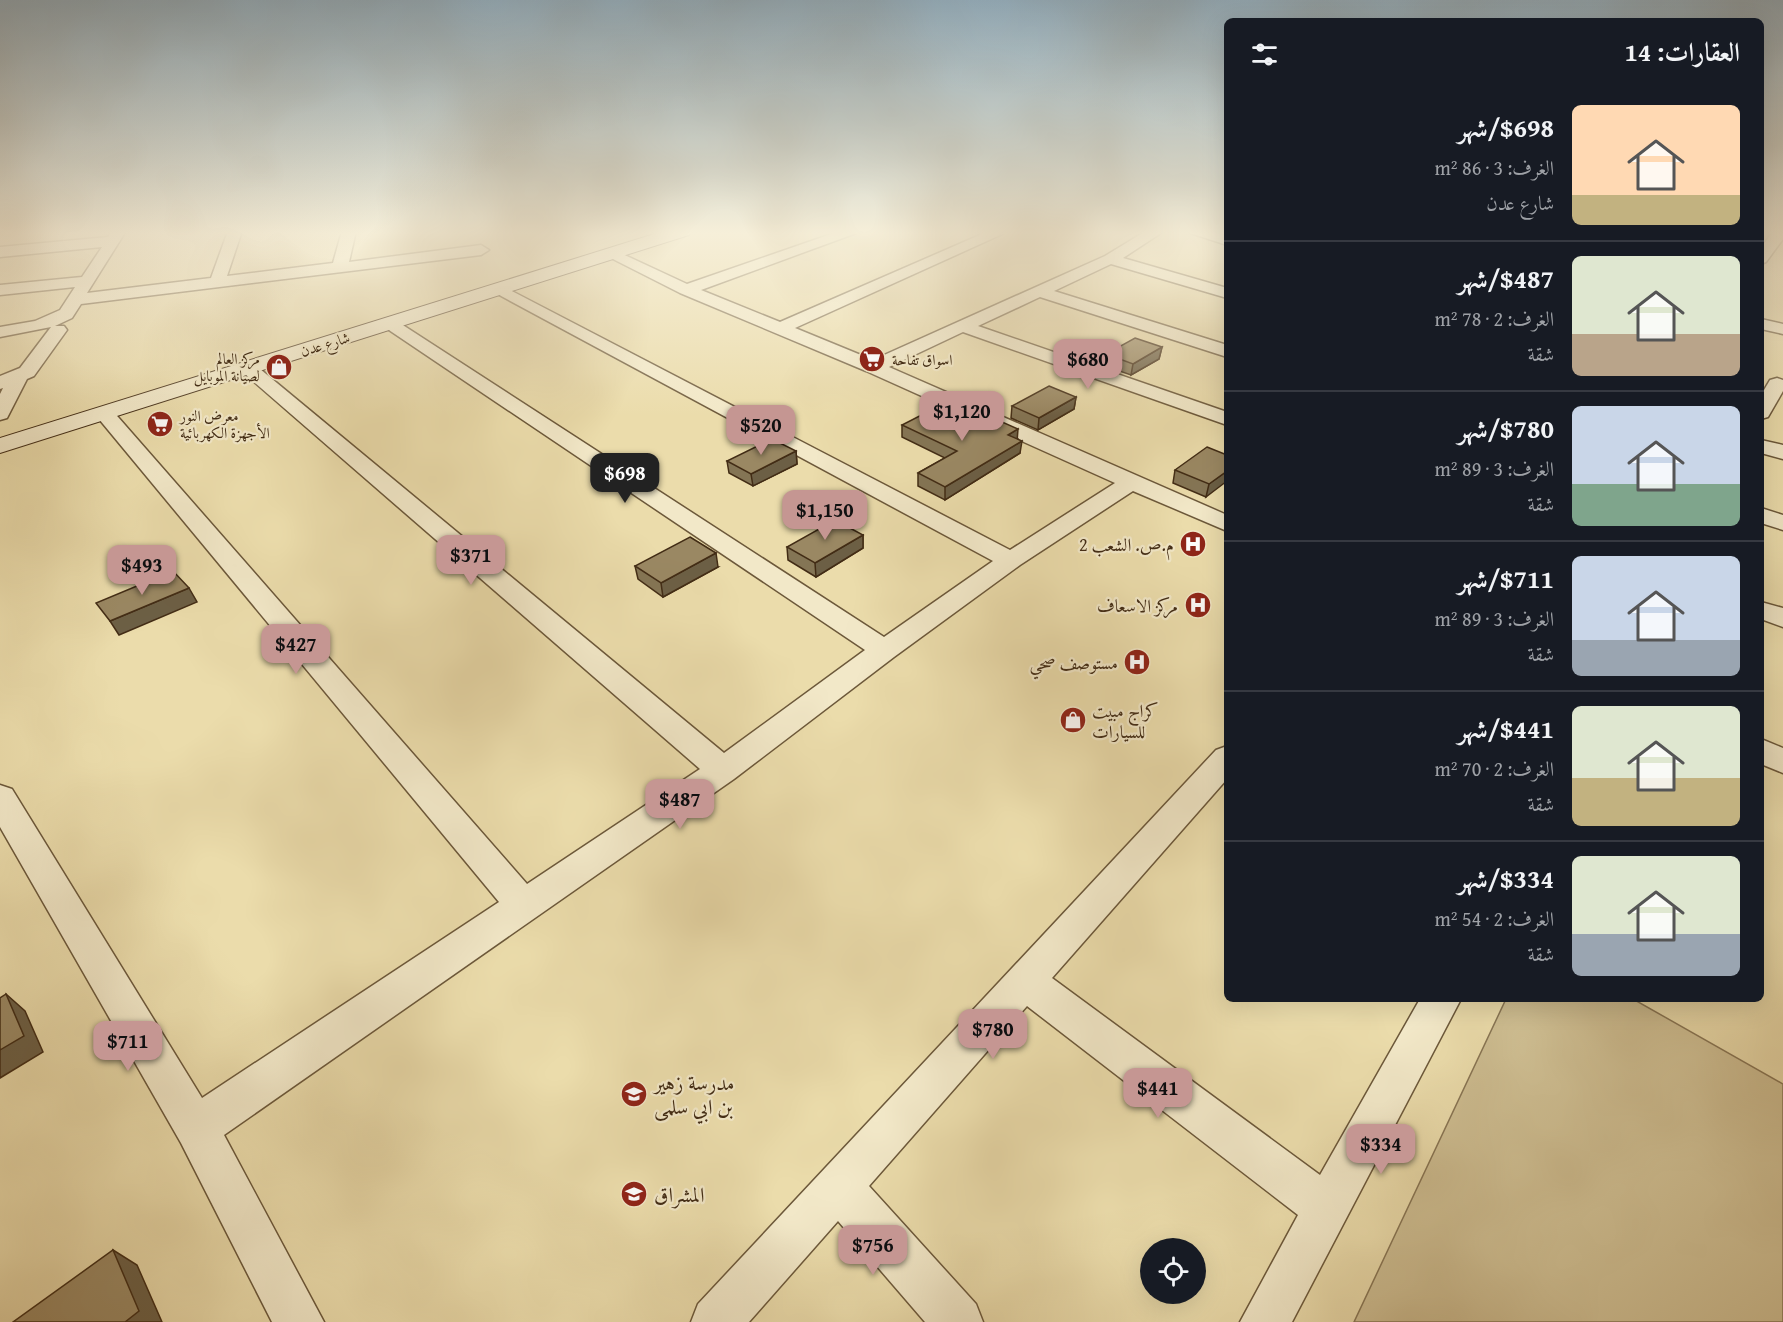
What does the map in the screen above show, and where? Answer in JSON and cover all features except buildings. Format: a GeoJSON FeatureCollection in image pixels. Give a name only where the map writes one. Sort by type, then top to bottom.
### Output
{"type":"FeatureCollection","features":[{"type":"Feature","properties":{"kind":"street"},"geometry":{"type":"LineString","coordinates":[[0,332],[56,321],[66,315],[80,293]]}},
{"type":"Feature","properties":{"kind":"street"},"geometry":{"type":"LineString","coordinates":[[75,300],[136,293]]}},
{"type":"Feature","properties":{"kind":"street","name":"شارع عدن"},"geometry":{"type":"LineString","coordinates":[[0,430],[450,293]]}},
{"type":"Feature","properties":{"kind":"street","name":"شارع عدن"},"geometry":{"type":"LineString","coordinates":[[0,446],[489,293]]}},
{"type":"Feature","properties":{"kind":"street"},"geometry":{"type":"LineString","coordinates":[[503,293],[1011,560]]}},
{"type":"Feature","properties":{"kind":"street"},"geometry":{"type":"LineString","coordinates":[[692,293],[873,368],[1224,523]]}},
{"type":"Feature","properties":{"kind":"street"},"geometry":{"type":"LineString","coordinates":[[779,329],[862,293]]}},
{"type":"Feature","properties":{"kind":"street"},"geometry":{"type":"LineString","coordinates":[[873,368],[1040,293]]}},
{"type":"Feature","properties":{"kind":"street"},"geometry":{"type":"LineString","coordinates":[[1044,293],[1224,350]]}},
{"type":"Feature","properties":{"kind":"street"},"geometry":{"type":"LineString","coordinates":[[389,324],[884,650]]}},
{"type":"Feature","properties":{"kind":"street"},"geometry":{"type":"LineString","coordinates":[[1764,325],[1783,329]]}},
{"type":"Feature","properties":{"kind":"street"},"geometry":{"type":"LineString","coordinates":[[962,326],[1224,418]]}},
{"type":"Feature","properties":{"kind":"street"},"geometry":{"type":"LineString","coordinates":[[0,414],[9,381],[31,369],[58,330]]}},
{"type":"Feature","properties":{"kind":"street"},"geometry":{"type":"LineString","coordinates":[[247,368],[723,770]]}},
{"type":"Feature","properties":{"kind":"street"},"geometry":{"type":"LineString","coordinates":[[1764,406],[1774,383]]}},
{"type":"Feature","properties":{"kind":"street"},"geometry":{"type":"LineString","coordinates":[[104,413],[524,906]]}},
{"type":"Feature","properties":{"kind":"street"},"geometry":{"type":"LineString","coordinates":[[1764,447],[1783,452]]}},
{"type":"Feature","properties":{"kind":"street"},"geometry":{"type":"LineString","coordinates":[[196,1128],[723,770],[884,650],[1011,560],[1131,482]]}},
{"type":"Feature","properties":{"kind":"street"},"geometry":{"type":"LineString","coordinates":[[1764,516],[1783,523]]}},
{"type":"Feature","properties":{"kind":"street"},"geometry":{"type":"LineString","coordinates":[[1764,611],[1783,618]]}},
{"type":"Feature","properties":{"kind":"street"},"geometry":{"type":"LineString","coordinates":[[1764,752],[1783,761]]}},
{"type":"Feature","properties":{"kind":"street"},"geometry":{"type":"LineString","coordinates":[[716,1322],[1025,981],[1221,776]]}},
{"type":"Feature","properties":{"kind":"street"},"geometry":{"type":"LineString","coordinates":[[0,798],[196,1128],[299,1322]]}},
{"type":"Feature","properties":{"kind":"street"},"geometry":{"type":"LineString","coordinates":[[1025,981],[1327,1209]]}},
{"type":"Feature","properties":{"kind":"street"},"geometry":{"type":"LineString","coordinates":[[1265,1322],[1439,1002]]}},
{"type":"Feature","properties":{"kind":"street"},"geometry":{"type":"LineString","coordinates":[[839,1187],[958,1322]]}},
{"type":"Feature","properties":{"kind":"shaded area"},"geometry":{"type":"Polygon","coordinates":[[[1505,1002],[1638,1002],[1783,1084],[1783,1322],[1354,1322],[1505,1002]]]}},
{"type":"Feature","properties":{"kind":"place","name":"اسواق تفاحة"},"geometry":{"type":"Point","coordinates":[872,359]}},
{"type":"Feature","properties":{"kind":"place","name":"مركز العالم لصيانة الموبايل"},"geometry":{"type":"Point","coordinates":[279,367]}},
{"type":"Feature","properties":{"kind":"place","name":"معرض النور الأجهزة الكهربائية"},"geometry":{"type":"Point","coordinates":[160,424]}},
{"type":"Feature","properties":{"kind":"place","name":"م.ص. الشعب 2"},"geometry":{"type":"Point","coordinates":[1193,544]}},
{"type":"Feature","properties":{"kind":"place","name":"مركز الاسعاف"},"geometry":{"type":"Point","coordinates":[1198,605]}},
{"type":"Feature","properties":{"kind":"place","name":"مستوصف صحي"},"geometry":{"type":"Point","coordinates":[1137,662]}},
{"type":"Feature","properties":{"kind":"place","name":"كراج مبيت للسيارات"},"geometry":{"type":"Point","coordinates":[1073,720]}},
{"type":"Feature","properties":{"kind":"place","name":"مدرسة زهير بن ابي سلمى"},"geometry":{"type":"Point","coordinates":[634,1094]}},
{"type":"Feature","properties":{"kind":"place","name":"المشراق"},"geometry":{"type":"Point","coordinates":[634,1194]}}]}
